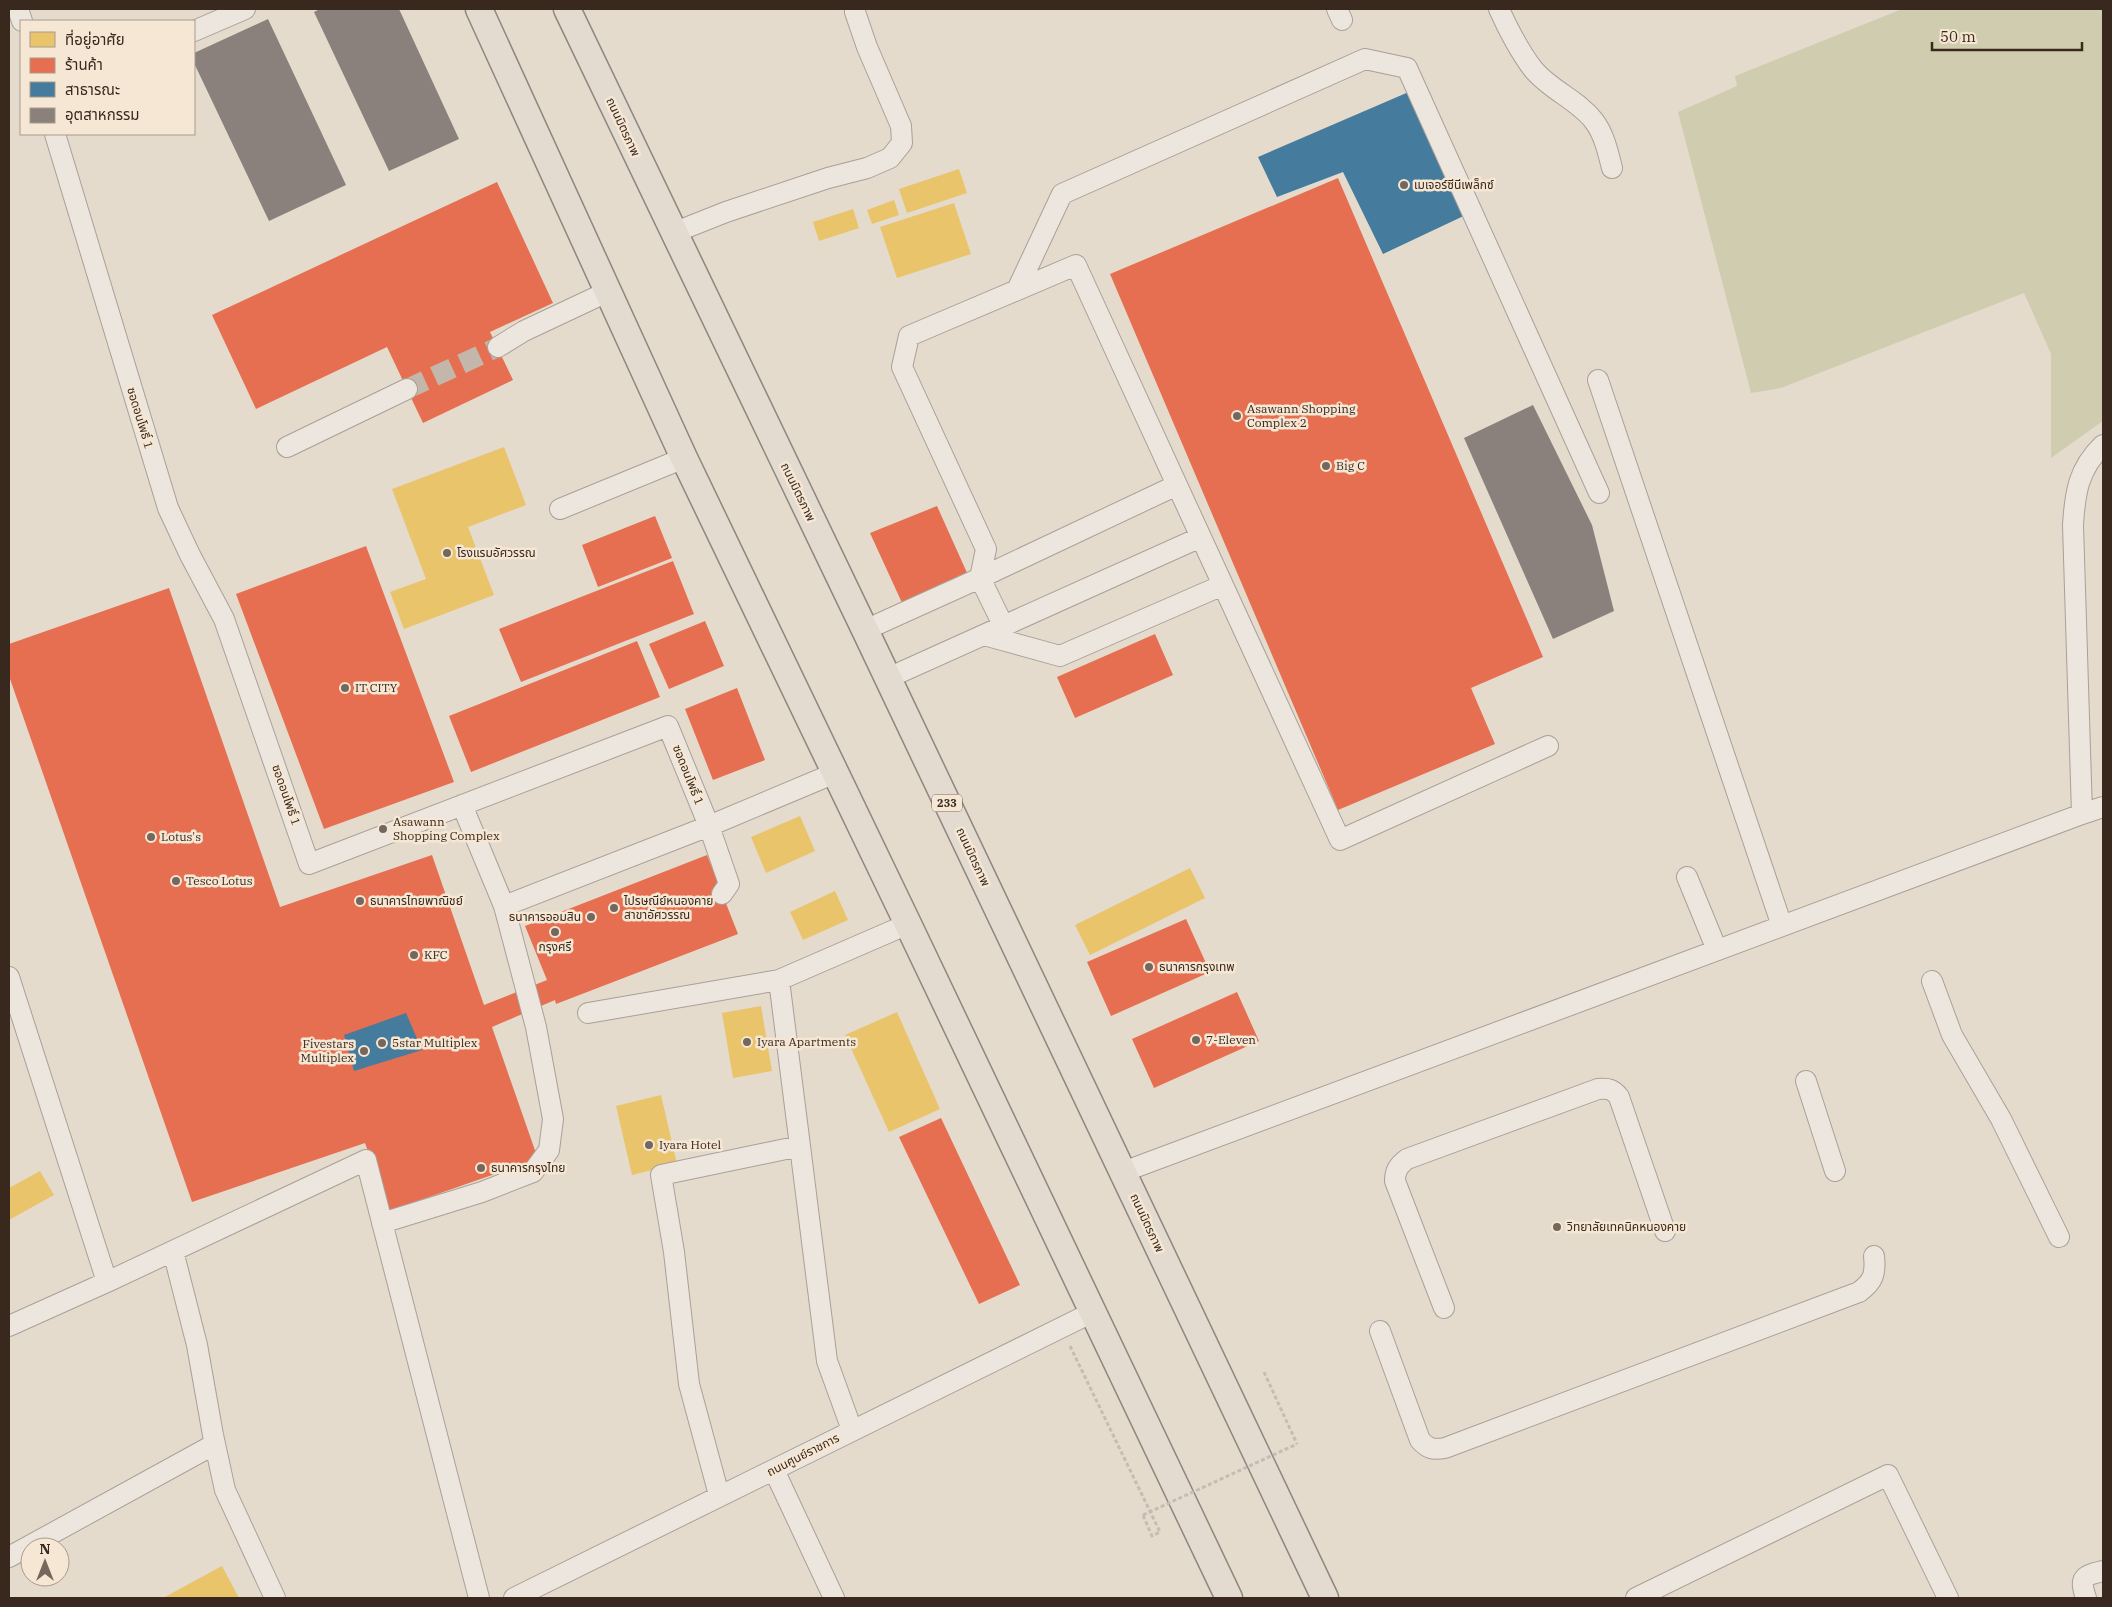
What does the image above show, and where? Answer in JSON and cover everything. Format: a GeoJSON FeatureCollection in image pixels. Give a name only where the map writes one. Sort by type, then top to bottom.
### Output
{"type":"FeatureCollection","features":[{"type":"Feature","properties":{"kind":"main road"},"geometry":{"type":"LineString","coordinates":[[479,9],[684,458],[1230,1598]]}},
{"type":"Feature","properties":{"kind":"main road","name":"ถนนมิตรภาพ"},"geometry":{"type":"LineString","coordinates":[[567,9],[888,678],[1325,1598]]}},
{"type":"Feature","properties":{"kind":"street"},"geometry":{"type":"LineString","coordinates":[[195,31],[245,9]]}},
{"type":"Feature","properties":{"kind":"street"},"geometry":{"type":"LineString","coordinates":[[1499,9],[1533,68],[1550,86],[1585,111],[1594,122],[1607,151],[1612,168]]}},
{"type":"Feature","properties":{"kind":"street"},"geometry":{"type":"LineString","coordinates":[[674,233],[726,212],[828,178],[867,168],[890,158],[902,143],[900,126],[867,47],[855,12]]}},
{"type":"Feature","properties":{"kind":"street"},"geometry":{"type":"LineString","coordinates":[[1017,290],[1062,194],[1365,59],[1407,68],[1599,493]]}},
{"type":"Feature","properties":{"kind":"street","name":"ซอดอนโพธิ์ 1"},"geometry":{"type":"LineString","coordinates":[[55,135],[168,508],[190,555],[224,619],[309,864],[668,726],[709,826]]}},
{"type":"Feature","properties":{"kind":"street"},"geometry":{"type":"LineString","coordinates":[[1004,626],[980,578],[986,549],[902,367],[909,336],[1076,265],[1340,840],[1548,746]]}},
{"type":"Feature","properties":{"kind":"street"},"geometry":{"type":"LineString","coordinates":[[498,347],[524,331],[607,292]]}},
{"type":"Feature","properties":{"kind":"street"},"geometry":{"type":"LineString","coordinates":[[1598,380],[1782,926]]}},
{"type":"Feature","properties":{"kind":"street"},"geometry":{"type":"LineString","coordinates":[[287,447],[407,389]]}},
{"type":"Feature","properties":{"kind":"street"},"geometry":{"type":"LineString","coordinates":[[2082,814],[2074,506],[2082,472],[2103,445]]}},
{"type":"Feature","properties":{"kind":"street"},"geometry":{"type":"LineString","coordinates":[[560,509],[684,458]]}},
{"type":"Feature","properties":{"kind":"street"},"geometry":{"type":"LineString","coordinates":[[865,630],[1177,486]]}},
{"type":"Feature","properties":{"kind":"street"},"geometry":{"type":"LineString","coordinates":[[888,678],[1201,538]]}},
{"type":"Feature","properties":{"kind":"street"},"geometry":{"type":"LineString","coordinates":[[984,636],[1060,656],[1223,585]]}},
{"type":"Feature","properties":{"kind":"street"},"geometry":{"type":"LineString","coordinates":[[504,906],[709,826],[835,773]]}},
{"type":"Feature","properties":{"kind":"street"},"geometry":{"type":"LineString","coordinates":[[382,1223],[482,1192],[533,1172],[549,1150],[553,1119],[536,1027],[504,906],[462,805]]}},
{"type":"Feature","properties":{"kind":"street"},"geometry":{"type":"LineString","coordinates":[[1123,1172],[2103,807]]}},
{"type":"Feature","properties":{"kind":"street"},"geometry":{"type":"LineString","coordinates":[[709,826],[729,884],[722,894]]}},
{"type":"Feature","properties":{"kind":"street"},"geometry":{"type":"LineString","coordinates":[[1687,877],[1717,950]]}},
{"type":"Feature","properties":{"kind":"street"},"geometry":{"type":"LineString","coordinates":[[588,1013],[779,980],[908,924]]}},
{"type":"Feature","properties":{"kind":"street"},"geometry":{"type":"LineString","coordinates":[[9,977],[17,1031],[107,1282]]}},
{"type":"Feature","properties":{"kind":"street"},"geometry":{"type":"LineString","coordinates":[[779,980],[827,1361],[852,1430]]}},
{"type":"Feature","properties":{"kind":"street"},"geometry":{"type":"LineString","coordinates":[[1932,981],[1952,1034],[2001,1119],[2059,1237]]}},
{"type":"Feature","properties":{"kind":"street"},"geometry":{"type":"LineString","coordinates":[[1806,1081],[1836,1171]]}},
{"type":"Feature","properties":{"kind":"street"},"geometry":{"type":"LineString","coordinates":[[1444,1308],[1395,1181],[1395,1173],[1400,1164],[1407,1159],[1598,1089],[1614,1090],[1619,1097],[1665,1231]]}},
{"type":"Feature","properties":{"kind":"street"},"geometry":{"type":"LineString","coordinates":[[719,1495],[689,1384],[674,1252],[661,1175],[800,1146]]}},
{"type":"Feature","properties":{"kind":"street"},"geometry":{"type":"LineString","coordinates":[[9,1326],[366,1160],[478,1598]]}},
{"type":"Feature","properties":{"kind":"street"},"geometry":{"type":"LineString","coordinates":[[173,1251],[198,1345],[225,1490],[276,1598]]}},
{"type":"Feature","properties":{"kind":"street"},"geometry":{"type":"LineString","coordinates":[[1380,1331],[1420,1440],[1434,1450],[1859,1292],[1870,1284],[1876,1271],[1874,1256]]}},
{"type":"Feature","properties":{"kind":"street","name":"ถนนศูนย์ราชการ"},"geometry":{"type":"LineString","coordinates":[[514,1598],[719,1495],[774,1470],[1093,1312]]}},
{"type":"Feature","properties":{"kind":"street"},"geometry":{"type":"LineString","coordinates":[[9,1557],[215,1444]]}},
{"type":"Feature","properties":{"kind":"street"},"geometry":{"type":"LineString","coordinates":[[774,1470],[834,1598]]}},
{"type":"Feature","properties":{"kind":"street"},"geometry":{"type":"LineString","coordinates":[[1636,1598],[1888,1475],[1948,1598]]}},
{"type":"Feature","properties":{"kind":"street"},"geometry":{"type":"LineString","coordinates":[[2086,1598],[2082,1579],[2088,1574],[2103,1571]]}},
{"type":"Feature","properties":{"kind":"path"},"geometry":{"type":"LineString","coordinates":[[1062,1328],[1160,1532],[1152,1536],[1142,1515],[1297,1444],[1264,1372]]}},
{"type":"Feature","properties":{"kind":"shaded area"},"geometry":{"type":"Polygon","coordinates":[[[1902,9],[2103,9],[2103,421],[2051,458],[2051,354],[2024,293],[1781,388],[1751,393],[1678,112],[1737,86],[1735,76],[1902,9]]]}},
{"type":"Feature","properties":{"kind":"building: ที่อยู่อาศัย"},"geometry":{"type":"Polygon","coordinates":[[[959,169],[967,193],[907,213],[899,189],[959,169]]]}},
{"type":"Feature","properties":{"kind":"building: ที่อยู่อาศัย"},"geometry":{"type":"Polygon","coordinates":[[[894,200],[899,215],[872,224],[867,210],[894,200]]]}},
{"type":"Feature","properties":{"kind":"building: ที่อยู่อาศัย"},"geometry":{"type":"Polygon","coordinates":[[[954,203],[971,254],[897,278],[880,227],[954,203]]]}},
{"type":"Feature","properties":{"kind":"building: ที่อยู่อาศัย"},"geometry":{"type":"Polygon","coordinates":[[[853,209],[859,228],[819,241],[813,222],[853,209]]]}},
{"type":"Feature","properties":{"kind":"building: ที่อยู่อาศัย","name":"โรงแรมอัศวรรณ"},"geometry":{"type":"Polygon","coordinates":[[[504,447],[526,505],[468,527],[494,595],[404,629],[390,592],[426,579],[392,489],[504,447]]]}},
{"type":"Feature","properties":{"kind":"building: ที่อยู่อาศัย"},"geometry":{"type":"Polygon","coordinates":[[[800,816],[815,851],[766,873],[751,837],[800,816]]]}},
{"type":"Feature","properties":{"kind":"building: ที่อยู่อาศัย"},"geometry":{"type":"Polygon","coordinates":[[[1190,868],[1205,898],[1090,955],[1075,925],[1190,868]]]}},
{"type":"Feature","properties":{"kind":"building: ที่อยู่อาศัย"},"geometry":{"type":"Polygon","coordinates":[[[835,891],[848,920],[803,940],[790,912],[835,891]]]}},
{"type":"Feature","properties":{"kind":"building: ที่อยู่อาศัย","name":"Iyara Apartments"},"geometry":{"type":"Polygon","coordinates":[[[761,1006],[772,1071],[733,1078],[722,1013],[761,1006]]]}},
{"type":"Feature","properties":{"kind":"building: ที่อยู่อาศัย"},"geometry":{"type":"Polygon","coordinates":[[[897,1012],[940,1109],[889,1132],[845,1035],[897,1012]]]}},
{"type":"Feature","properties":{"kind":"building: ที่อยู่อาศัย","name":"Iyara Hotel"},"geometry":{"type":"Polygon","coordinates":[[[661,1095],[677,1164],[632,1175],[616,1106],[661,1095]]]}},
{"type":"Feature","properties":{"kind":"building: ที่อยู่อาศัย"},"geometry":{"type":"Polygon","coordinates":[[[40,1171],[54,1195],[9,1220],[9,1188],[40,1171]]]}},
{"type":"Feature","properties":{"kind":"building: ที่อยู่อาศัย"},"geometry":{"type":"Polygon","coordinates":[[[222,1566],[239,1598],[163,1598],[222,1566]]]}},
{"type":"Feature","properties":{"kind":"building: ร้านค้า","name":"Big C"},"geometry":{"type":"Polygon","coordinates":[[[1338,178],[1543,657],[1471,688],[1495,744],[1338,810],[1110,274],[1338,178]]]}},
{"type":"Feature","properties":{"kind":"building: ร้านค้า"},"geometry":{"type":"Polygon","coordinates":[[[497,182],[553,303],[490,332],[513,380],[423,423],[387,347],[256,409],[212,315],[497,182]]]}},
{"type":"Feature","properties":{"kind":"building: ร้านค้า"},"geometry":{"type":"Polygon","coordinates":[[[937,506],[968,575],[903,605],[870,533],[937,506]]]}},
{"type":"Feature","properties":{"kind":"building: ร้านค้า"},"geometry":{"type":"Polygon","coordinates":[[[655,516],[672,558],[598,587],[582,545],[655,516]]]}},
{"type":"Feature","properties":{"kind":"building: ร้านค้า","name":"IT CITY"},"geometry":{"type":"Polygon","coordinates":[[[366,546],[454,782],[324,829],[236,594],[366,546]]]}},
{"type":"Feature","properties":{"kind":"building: ร้านค้า"},"geometry":{"type":"Polygon","coordinates":[[[673,561],[694,614],[521,682],[499,629],[673,561]]]}},
{"type":"Feature","properties":{"kind":"building: ร้านค้า","name":"Tesco Lotus"},"geometry":{"type":"Polygon","coordinates":[[[169,588],[280,907],[432,855],[484,1005],[547,980],[525,926],[707,855],[738,934],[556,1004],[555,1000],[492,1027],[538,1159],[389,1211],[365,1143],[192,1202],[9,676],[9,644],[169,588]]]}},
{"type":"Feature","properties":{"kind":"building: ร้านค้า"},"geometry":{"type":"Polygon","coordinates":[[[705,621],[724,666],[669,689],[649,644],[705,621]]]}},
{"type":"Feature","properties":{"kind":"building: ร้านค้า"},"geometry":{"type":"Polygon","coordinates":[[[1155,634],[1173,675],[1075,718],[1057,677],[1155,634]]]}},
{"type":"Feature","properties":{"kind":"building: ร้านค้า"},"geometry":{"type":"Polygon","coordinates":[[[637,641],[660,697],[471,772],[449,716],[637,641]]]}},
{"type":"Feature","properties":{"kind":"building: ร้านค้า"},"geometry":{"type":"Polygon","coordinates":[[[737,688],[765,760],[713,780],[685,709],[737,688]]]}},
{"type":"Feature","properties":{"kind":"building: ร้านค้า","name":"ธนาคารกรุงเทพ"},"geometry":{"type":"Polygon","coordinates":[[[1186,919],[1210,972],[1111,1016],[1087,962],[1186,919]]]}},
{"type":"Feature","properties":{"kind":"building: ร้านค้า","name":"7-Eleven"},"geometry":{"type":"Polygon","coordinates":[[[1237,992],[1259,1041],[1154,1088],[1132,1039],[1237,992]]]}},
{"type":"Feature","properties":{"kind":"building: ร้านค้า"},"geometry":{"type":"Polygon","coordinates":[[[941,1118],[1020,1285],[979,1304],[899,1137],[941,1118]]]}},
{"type":"Feature","properties":{"kind":"building: สาธารณะ","name":"เมเจอร์ซีนีเพล็กซ์"},"geometry":{"type":"Polygon","coordinates":[[[1411,91],[1472,212],[1383,254],[1343,172],[1277,197],[1258,157],[1411,91]]]}},
{"type":"Feature","properties":{"kind":"building: สาธารณะ","name":"5star Multiplex"},"geometry":{"type":"Polygon","coordinates":[[[406,1013],[422,1050],[354,1071],[344,1035],[406,1013]]]}},
{"type":"Feature","properties":{"kind":"building: อุตสาหกรรม"},"geometry":{"type":"Polygon","coordinates":[[[320,9],[399,9],[459,139],[389,171],[314,12],[320,9]]]}},
{"type":"Feature","properties":{"kind":"building: อุตสาหกรรม"},"geometry":{"type":"Polygon","coordinates":[[[268,19],[346,185],[269,221],[195,65],[195,53],[268,19]]]}},
{"type":"Feature","properties":{"kind":"building: อุตสาหกรรม"},"geometry":{"type":"Polygon","coordinates":[[[1533,405],[1592,525],[1614,611],[1553,639],[1464,438],[1533,405]]]}},
{"type":"Feature","properties":{"kind":"tunnel"},"geometry":{"type":"LineString","coordinates":[[407,389],[498,347]]}},
{"type":"Feature","properties":{"kind":"place","name":"เมเจอร์ซีนีเพล็กซ์"},"geometry":{"type":"Point","coordinates":[1404,185]}},
{"type":"Feature","properties":{"kind":"place","name":"Asawann Shopping Complex 2"},"geometry":{"type":"Point","coordinates":[1237,416]}},
{"type":"Feature","properties":{"kind":"place","name":"Big C"},"geometry":{"type":"Point","coordinates":[1326,466]}},
{"type":"Feature","properties":{"kind":"place","name":"โรงแรมอัศวรรณ"},"geometry":{"type":"Point","coordinates":[447,553]}},
{"type":"Feature","properties":{"kind":"place","name":"IT CITY"},"geometry":{"type":"Point","coordinates":[345,688]}},
{"type":"Feature","properties":{"kind":"place","name":"Asawann Shopping Complex"},"geometry":{"type":"Point","coordinates":[383,829]}},
{"type":"Feature","properties":{"kind":"place","name":"Lotus's"},"geometry":{"type":"Point","coordinates":[151,837]}},
{"type":"Feature","properties":{"kind":"place","name":"Tesco Lotus"},"geometry":{"type":"Point","coordinates":[176,881]}},
{"type":"Feature","properties":{"kind":"place","name":"ธนาคารไทยพาณิชย์"},"geometry":{"type":"Point","coordinates":[360,901]}},
{"type":"Feature","properties":{"kind":"place","name":"ไปรษณีย์หนองคาย สาขาอัศวรรณ"},"geometry":{"type":"Point","coordinates":[614,908]}},
{"type":"Feature","properties":{"kind":"place","name":"ธนาคารออมสิน"},"geometry":{"type":"Point","coordinates":[591,917]}},
{"type":"Feature","properties":{"kind":"place","name":"กรุงศรี"},"geometry":{"type":"Point","coordinates":[555,932]}},
{"type":"Feature","properties":{"kind":"place","name":"KFC"},"geometry":{"type":"Point","coordinates":[414,955]}},
{"type":"Feature","properties":{"kind":"place","name":"ธนาคารกรุงเทพ"},"geometry":{"type":"Point","coordinates":[1149,967]}},
{"type":"Feature","properties":{"kind":"place","name":"7-Eleven"},"geometry":{"type":"Point","coordinates":[1196,1040]}},
{"type":"Feature","properties":{"kind":"place","name":"Iyara Apartments"},"geometry":{"type":"Point","coordinates":[747,1042]}},
{"type":"Feature","properties":{"kind":"place","name":"5star Multiplex"},"geometry":{"type":"Point","coordinates":[382,1043]}},
{"type":"Feature","properties":{"kind":"place","name":"Fivestars Multiplex"},"geometry":{"type":"Point","coordinates":[364,1051]}},
{"type":"Feature","properties":{"kind":"place","name":"Iyara Hotel"},"geometry":{"type":"Point","coordinates":[649,1145]}},
{"type":"Feature","properties":{"kind":"place","name":"ธนาคารกรุงไทย"},"geometry":{"type":"Point","coordinates":[481,1168]}},
{"type":"Feature","properties":{"kind":"place","name":"วิทยาลัยเทคนิคหนองคาย"},"geometry":{"type":"Point","coordinates":[1557,1227]}}]}
